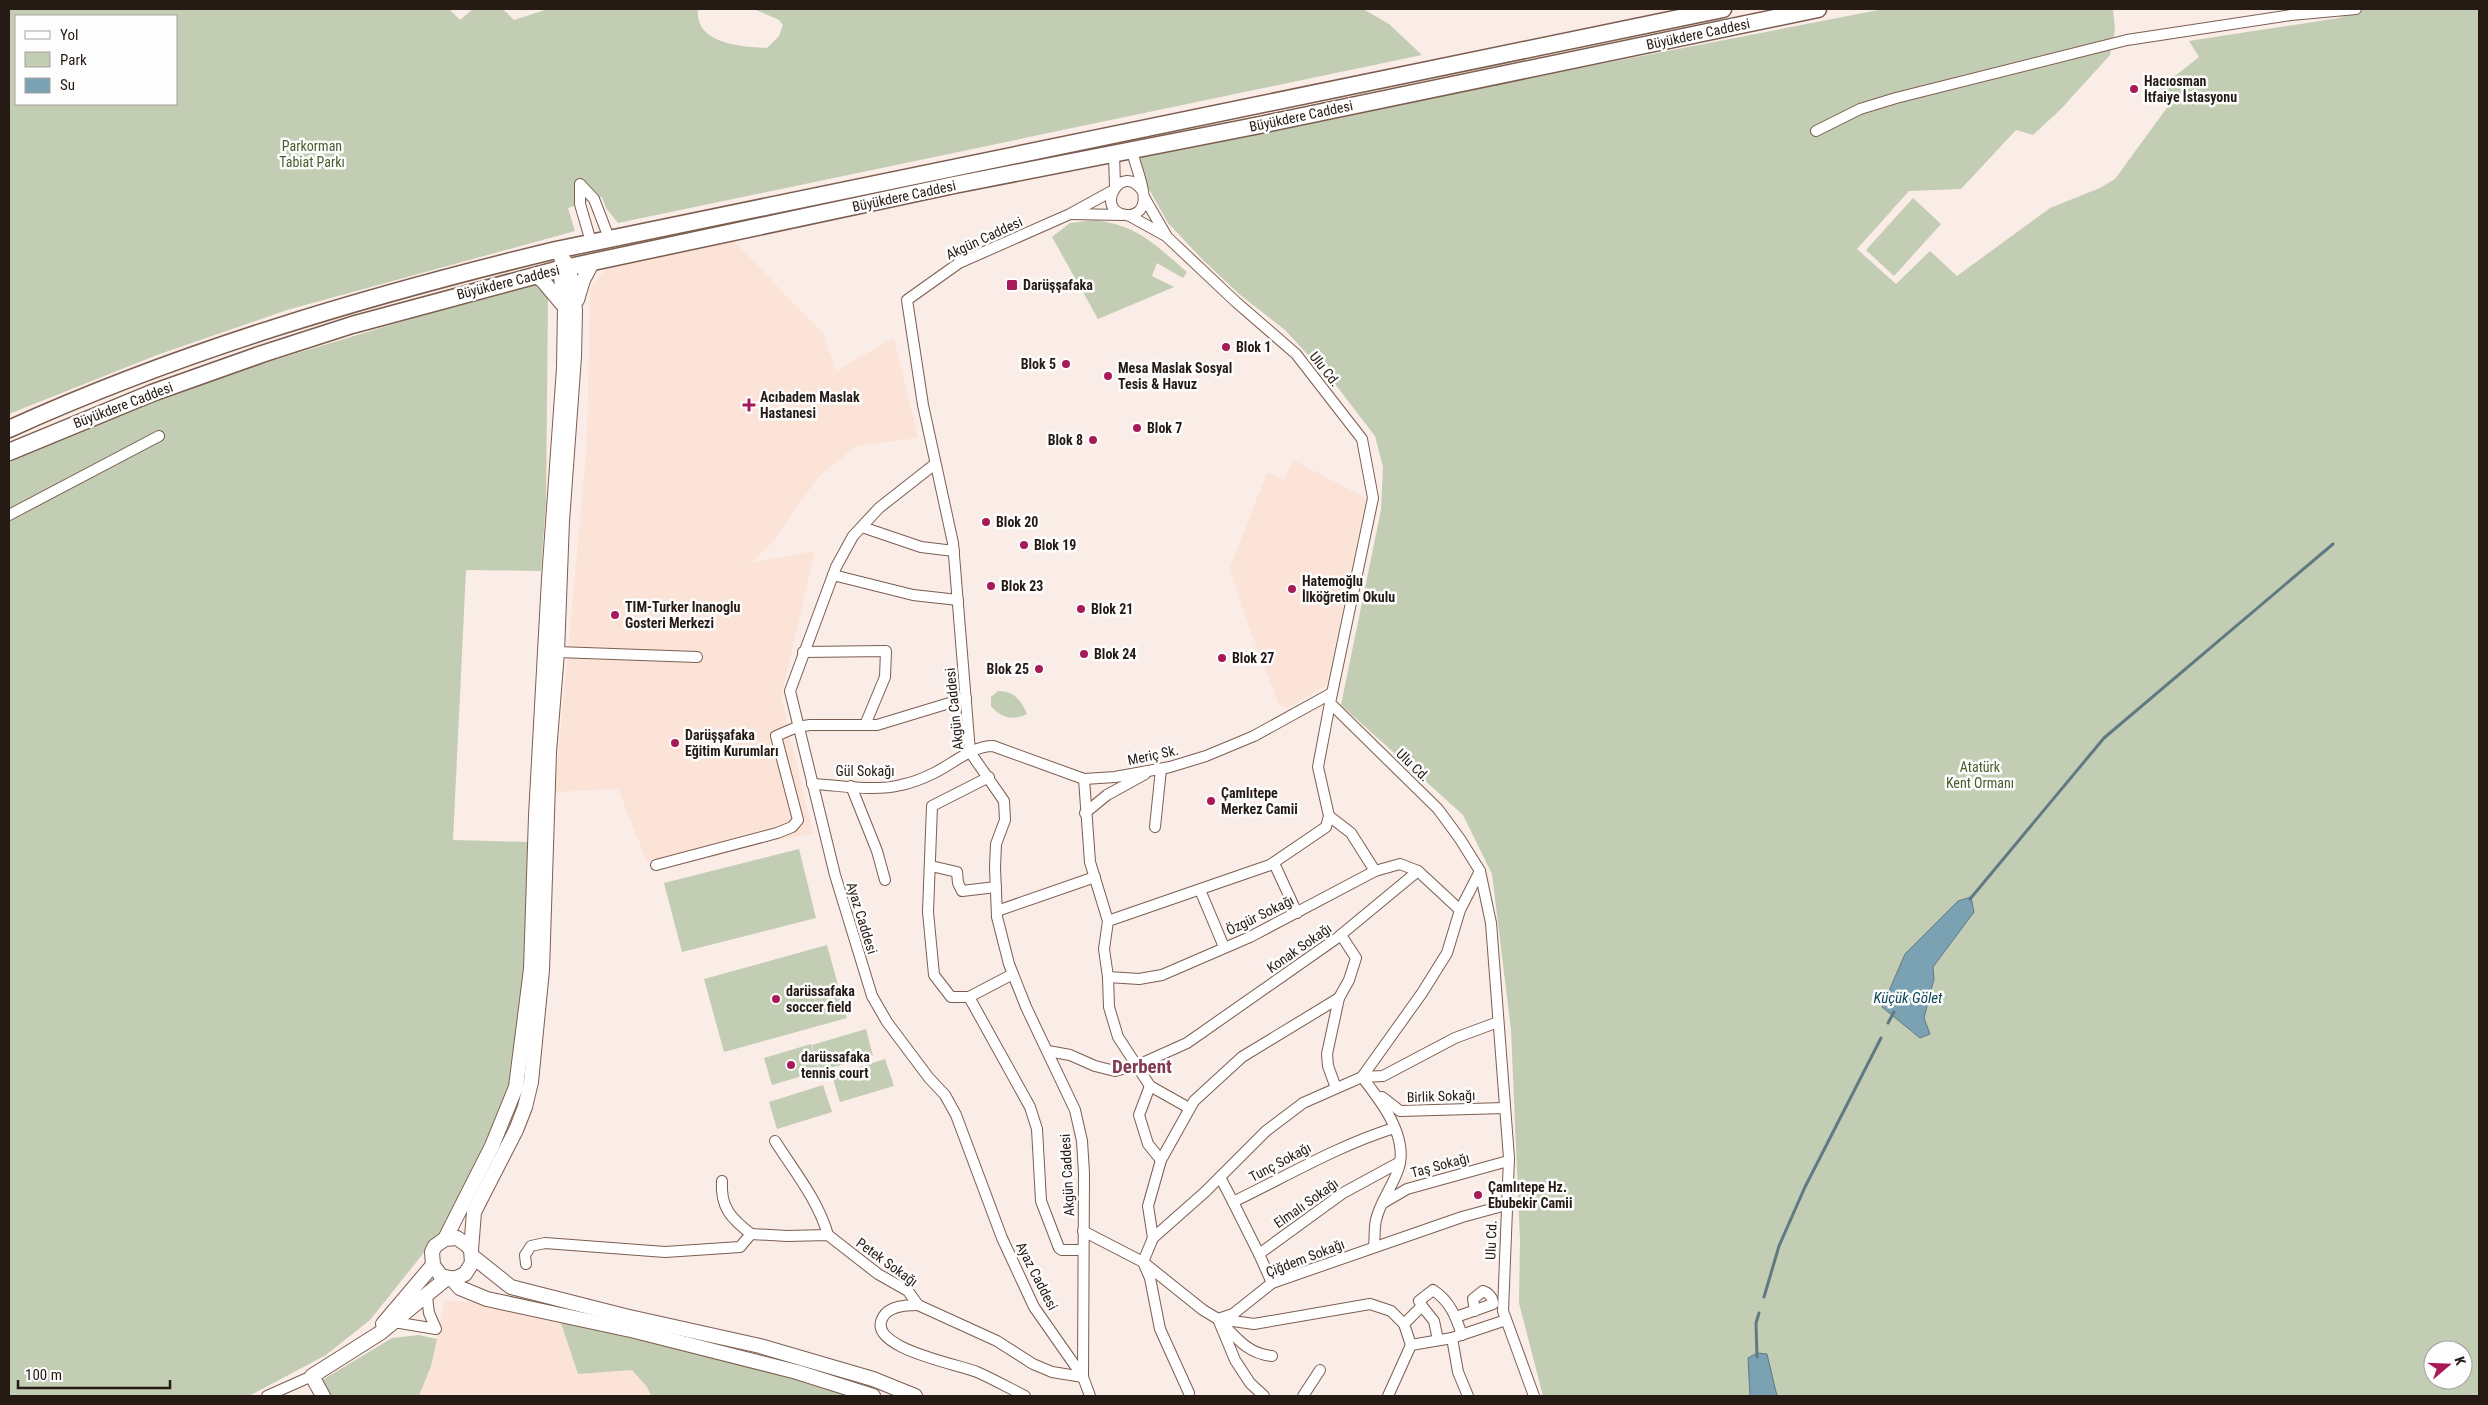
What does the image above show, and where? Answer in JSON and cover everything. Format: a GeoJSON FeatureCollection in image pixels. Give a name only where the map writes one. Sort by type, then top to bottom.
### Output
{"type":"FeatureCollection","features":[{"type":"Feature","properties":{"kind":"main road","name":"Büyükdere Caddesi"},"geometry":{"type":"LineString","coordinates":[[9,452],[152,393],[262,354],[352,325],[535,275],[562,261],[591,242],[1723,9]]}},
{"type":"Feature","properties":{"kind":"main road","name":"Büyükdere Caddesi"},"geometry":{"type":"LineString","coordinates":[[9,429],[170,364],[304,319],[467,272],[562,261],[593,261],[1109,160],[1136,152],[1818,9]]}},
{"type":"Feature","properties":{"kind":"main road"},"geometry":{"type":"LineString","coordinates":[[1109,160],[1120,133],[1136,152]]}},
{"type":"Feature","properties":{"kind":"main road"},"geometry":{"type":"LineString","coordinates":[[617,236],[609,246],[562,261],[570,308],[574,357],[562,521],[557,652],[538,934],[531,970],[516,1087],[492,1146],[445,1239],[435,1246],[431,1259],[436,1271],[449,1278],[460,1288],[487,1299],[634,1331],[788,1370],[873,1396]]}},
{"type":"Feature","properties":{"kind":"main road"},"geometry":{"type":"LineString","coordinates":[[323,1396],[312,1376],[394,1322],[449,1278],[466,1274],[472,1263],[474,1212],[516,1130],[525,1107],[532,1073],[549,579],[564,368],[570,308],[593,261]]}},
{"type":"Feature","properties":{"kind":"main road"},"geometry":{"type":"LineString","coordinates":[[535,275],[570,308]]}},
{"type":"Feature","properties":{"kind":"main road"},"geometry":{"type":"LineString","coordinates":[[445,1239],[457,1238],[467,1245],[471,1253],[511,1288],[760,1346],[873,1379],[915,1396]]}},
{"type":"Feature","properties":{"kind":"main road"},"geometry":{"type":"LineString","coordinates":[[371,1338],[433,1265]]}},
{"type":"Feature","properties":{"kind":"street"},"geometry":{"type":"LineString","coordinates":[[1816,131],[1860,110],[1896,98],[2128,40],[2292,15],[2356,9]]}},
{"type":"Feature","properties":{"kind":"street","name":"Ulu Cd."},"geometry":{"type":"LineString","coordinates":[[1136,152],[1144,195],[1166,236]]}},
{"type":"Feature","properties":{"kind":"street"},"geometry":{"type":"LineString","coordinates":[[1109,160],[1114,189],[1111,197],[1114,208],[1125,215],[1142,208],[1144,195],[1131,182],[1125,182],[1114,189]]}},
{"type":"Feature","properties":{"kind":"street"},"geometry":{"type":"LineString","coordinates":[[591,242],[580,204],[580,184],[594,199],[617,236]]}},
{"type":"Feature","properties":{"kind":"street","name":"Akgün Caddesi"},"geometry":{"type":"LineString","coordinates":[[1090,1396],[1083,1377],[1084,1173],[1082,1141],[1075,1110],[1026,1007],[1013,974],[997,911],[996,844],[1005,820],[1004,801],[970,752],[954,551],[923,405],[907,300],[959,263],[1070,214],[1114,189]]}},
{"type":"Feature","properties":{"kind":"street","name":"Akgün Caddesi"},"geometry":{"type":"LineString","coordinates":[[1070,214],[1125,215]]}},
{"type":"Feature","properties":{"kind":"street","name":"Ulu Cd."},"geometry":{"type":"LineString","coordinates":[[1125,215],[1166,236],[1236,302],[1296,354],[1362,439],[1373,498],[1331,698],[1438,809],[1480,871],[1491,922],[1508,1161],[1503,1311],[1534,1396]]}},
{"type":"Feature","properties":{"kind":"street"},"geometry":{"type":"LineString","coordinates":[[9,515],[159,436]]}},
{"type":"Feature","properties":{"kind":"street","name":"Ayaz Caddesi"},"geometry":{"type":"LineString","coordinates":[[935,464],[879,508],[853,536],[833,574],[790,691],[835,875],[872,996],[887,1022],[929,1078],[945,1095],[956,1115],[1002,1238],[1034,1307],[1083,1377]]}},
{"type":"Feature","properties":{"kind":"street"},"geometry":{"type":"LineString","coordinates":[[862,527],[921,547],[954,551]]}},
{"type":"Feature","properties":{"kind":"street"},"geometry":{"type":"LineString","coordinates":[[833,574],[913,595],[958,600]]}},
{"type":"Feature","properties":{"kind":"street"},"geometry":{"type":"LineString","coordinates":[[803,652],[886,651],[885,677],[865,725]]}},
{"type":"Feature","properties":{"kind":"street"},"geometry":{"type":"LineString","coordinates":[[557,652],[697,657]]}},
{"type":"Feature","properties":{"kind":"street"},"geometry":{"type":"LineString","coordinates":[[656,865],[792,826],[798,820],[776,736],[798,727],[885,723],[966,698]]}},
{"type":"Feature","properties":{"kind":"street"},"geometry":{"type":"LineString","coordinates":[[1108,921],[1274,863],[1326,828],[1329,816],[1318,767],[1331,698]]}},
{"type":"Feature","properties":{"kind":"street","name":"Meriç Sk."},"geometry":{"type":"LineString","coordinates":[[970,752],[986,746],[993,746],[1084,779],[1157,770],[1206,756],[1254,736],[1331,698]]}},
{"type":"Feature","properties":{"kind":"street","name":"Gül Sokağı"},"geometry":{"type":"LineString","coordinates":[[812,784],[900,786],[933,774],[970,752]]}},
{"type":"Feature","properties":{"kind":"street"},"geometry":{"type":"LineString","coordinates":[[1086,813],[1107,795],[1157,770],[1155,827]]}},
{"type":"Feature","properties":{"kind":"street"},"geometry":{"type":"LineString","coordinates":[[989,777],[932,806],[928,912],[934,975],[950,997],[969,997],[1013,974]]}},
{"type":"Feature","properties":{"kind":"street"},"geometry":{"type":"LineString","coordinates":[[1084,779],[1090,862],[1108,921],[1104,949],[1108,977],[1109,1007],[1118,1036],[1150,1086],[1190,1108]]}},
{"type":"Feature","properties":{"kind":"street"},"geometry":{"type":"LineString","coordinates":[[851,786],[878,851],[885,880]]}},
{"type":"Feature","properties":{"kind":"street"},"geometry":{"type":"LineString","coordinates":[[1329,816],[1351,833],[1375,871]]}},
{"type":"Feature","properties":{"kind":"street"},"geometry":{"type":"LineString","coordinates":[[1274,863],[1297,913]]}},
{"type":"Feature","properties":{"kind":"street","name":"Özgür Sokağı"},"geometry":{"type":"LineString","coordinates":[[1108,977],[1139,979],[1162,975],[1250,937],[1375,871],[1400,864],[1418,871]]}},
{"type":"Feature","properties":{"kind":"street"},"geometry":{"type":"LineString","coordinates":[[931,866],[957,872],[958,883],[962,891],[996,887]]}},
{"type":"Feature","properties":{"kind":"street"},"geometry":{"type":"LineString","coordinates":[[1418,871],[1460,910]]}},
{"type":"Feature","properties":{"kind":"street","name":"Konak Sokağı"},"geometry":{"type":"LineString","coordinates":[[1048,1051],[1070,1055],[1094,1066],[1115,1070],[1138,1065],[1187,1043],[1341,935],[1418,871]]}},
{"type":"Feature","properties":{"kind":"street"},"geometry":{"type":"LineString","coordinates":[[1362,1077],[1422,994],[1447,953],[1460,910],[1480,871]]}},
{"type":"Feature","properties":{"kind":"street"},"geometry":{"type":"LineString","coordinates":[[997,911],[1095,877]]}},
{"type":"Feature","properties":{"kind":"street"},"geometry":{"type":"LineString","coordinates":[[1200,890],[1224,948]]}},
{"type":"Feature","properties":{"kind":"street"},"geometry":{"type":"LineString","coordinates":[[1336,1088],[1328,1066],[1327,1054],[1338,998],[1349,980],[1356,958],[1341,935]]}},
{"type":"Feature","properties":{"kind":"street"},"geometry":{"type":"LineString","coordinates":[[969,997],[1030,1107],[1037,1129],[1041,1201],[1058,1248],[1062,1250],[1083,1250]]}},
{"type":"Feature","properties":{"kind":"street"},"geometry":{"type":"LineString","coordinates":[[1153,1238],[1148,1206],[1161,1160],[1190,1108],[1242,1057],[1338,998]]}},
{"type":"Feature","properties":{"kind":"street"},"geometry":{"type":"LineString","coordinates":[[1189,1392],[1160,1329],[1150,1278],[1143,1262],[1153,1238],[1220,1177],[1266,1131],[1303,1104],[1362,1077],[1383,1076],[1454,1038],[1498,1022]]}},
{"type":"Feature","properties":{"kind":"street"},"geometry":{"type":"LineString","coordinates":[[1362,1077],[1384,1106],[1400,1146],[1400,1162],[1376,1220],[1374,1247]]}},
{"type":"Feature","properties":{"kind":"street","name":"Birlik Sokağı"},"geometry":{"type":"LineString","coordinates":[[1362,1077],[1388,1104],[1400,1111],[1504,1108]]}},
{"type":"Feature","properties":{"kind":"street"},"geometry":{"type":"LineString","coordinates":[[1150,1086],[1139,1115],[1148,1144],[1161,1160]]}},
{"type":"Feature","properties":{"kind":"street","name":"Tunç Sokağı"},"geometry":{"type":"LineString","coordinates":[[1233,1202],[1322,1155],[1359,1139],[1394,1128]]}},
{"type":"Feature","properties":{"kind":"street"},"geometry":{"type":"LineString","coordinates":[[722,1182],[721,1196],[725,1206],[734,1221],[752,1234],[788,1236],[828,1234],[811,1195],[775,1141]]}},
{"type":"Feature","properties":{"kind":"street","name":"Taş Sokağı"},"geometry":{"type":"LineString","coordinates":[[1383,1203],[1407,1189],[1508,1161]]}},
{"type":"Feature","properties":{"kind":"street","name":"Elmalı Sokağı"},"geometry":{"type":"LineString","coordinates":[[1259,1254],[1344,1193],[1400,1162]]}},
{"type":"Feature","properties":{"kind":"street"},"geometry":{"type":"LineString","coordinates":[[1220,1177],[1272,1283]]}},
{"type":"Feature","properties":{"kind":"street","name":"Çiğdem Sokağı"},"geometry":{"type":"LineString","coordinates":[[1218,1319],[1232,1314],[1272,1283],[1462,1217],[1506,1205]]}},
{"type":"Feature","properties":{"kind":"street"},"geometry":{"type":"LineString","coordinates":[[1083,1231],[1143,1262],[1174,1284],[1203,1310],[1218,1319],[1242,1344],[1259,1355],[1272,1356]]}},
{"type":"Feature","properties":{"kind":"street"},"geometry":{"type":"LineString","coordinates":[[526,1264],[525,1255],[531,1246],[545,1243],[665,1252],[740,1247],[752,1234]]}},
{"type":"Feature","properties":{"kind":"street","name":"Petek Sokağı"},"geometry":{"type":"LineString","coordinates":[[828,1234],[878,1274],[908,1291],[918,1305],[997,1341],[1033,1364],[1052,1372],[1083,1377]]}},
{"type":"Feature","properties":{"kind":"street"},"geometry":{"type":"LineString","coordinates":[[1438,1340],[1434,1321],[1418,1301],[1433,1290],[1442,1296],[1456,1317],[1458,1372],[1468,1396]]}},
{"type":"Feature","properties":{"kind":"street"},"geometry":{"type":"LineString","coordinates":[[394,1322],[436,1329],[429,1313],[427,1297]]}},
{"type":"Feature","properties":{"kind":"street"},"geometry":{"type":"LineString","coordinates":[[1218,1319],[1254,1324],[1370,1304],[1391,1311],[1404,1324],[1411,1345],[1388,1396]]}},
{"type":"Feature","properties":{"kind":"street"},"geometry":{"type":"LineString","coordinates":[[918,1305],[903,1306],[886,1312],[881,1320],[882,1328],[887,1335],[922,1357],[976,1371],[1025,1396]]}},
{"type":"Feature","properties":{"kind":"street"},"geometry":{"type":"LineString","coordinates":[[1404,1324],[1422,1306]]}},
{"type":"Feature","properties":{"kind":"street"},"geometry":{"type":"LineString","coordinates":[[1456,1317],[1477,1310],[1483,1328]]}},
{"type":"Feature","properties":{"kind":"street"},"geometry":{"type":"LineString","coordinates":[[1218,1319],[1235,1360],[1250,1383],[1264,1396]]}},
{"type":"Feature","properties":{"kind":"street"},"geometry":{"type":"LineString","coordinates":[[1411,1345],[1457,1337],[1506,1320]]}},
{"type":"Feature","properties":{"kind":"street"},"geometry":{"type":"LineString","coordinates":[[1303,1396],[1320,1370]]}},
{"type":"Feature","properties":{"kind":"street"},"geometry":{"type":"LineString","coordinates":[[267,1396],[312,1376]]}},
{"type":"Feature","properties":{"kind":"shaded area"},"geometry":{"type":"Polygon","coordinates":[[[734,241],[824,335],[836,371],[894,338],[918,438],[856,446],[818,477],[773,542],[751,563],[815,551],[781,697],[813,834],[647,862],[618,789],[555,792],[587,443],[590,289],[607,267],[734,241]]]}},
{"type":"Feature","properties":{"kind":"shaded area","name":"Hatemoğlu İlköğretim Okulu"},"geometry":{"type":"Polygon","coordinates":[[[1293,460],[1366,498],[1327,685],[1288,708],[1279,705],[1243,611],[1230,567],[1267,473],[1284,480],[1293,460]]]}},
{"type":"Feature","properties":{"kind":"shaded area"},"geometry":{"type":"Polygon","coordinates":[[[445,1301],[487,1303],[560,1320],[578,1374],[632,1370],[647,1387],[651,1396],[419,1396],[430,1366],[445,1301]]]}},
{"type":"Feature","properties":{"kind":"green space","name":"Parkorman Tabiat Parkı"},"geometry":{"type":"Polygon","coordinates":[[[9,9],[449,9],[460,20],[473,9],[503,9],[514,20],[548,9],[698,9],[699,21],[704,30],[711,36],[733,44],[767,48],[779,36],[783,25],[779,20],[754,9],[1363,9],[1389,24],[1422,55],[618,223],[606,208],[602,197],[568,208],[575,231],[287,310],[157,355],[9,414],[9,9]]]}},
{"type":"Feature","properties":{"kind":"green space","name":"Atatürk Kent Ormanı"},"geometry":{"type":"Polygon","coordinates":[[[1884,9],[2113,9],[2115,30],[2110,55],[2061,109],[2033,135],[2016,130],[1961,189],[1909,191],[1857,249],[1896,284],[1930,251],[1957,276],[2050,208],[2100,188],[2115,179],[2169,105],[2161,87],[2199,57],[2189,41],[2339,18],[2364,9],[2479,9],[2479,1396],[1543,1396],[1519,1303],[1520,1240],[1511,1030],[1492,874],[1463,815],[1341,705],[1381,510],[1383,467],[1375,436],[1335,384],[1285,330],[1239,294],[1168,223],[1145,182],[1136,154],[1884,9]]]}},
{"type":"Feature","properties":{"kind":"green space"},"geometry":{"type":"Polygon","coordinates":[[[1913,198],[1941,224],[1894,276],[1866,250],[1913,198]]]}},
{"type":"Feature","properties":{"kind":"green space"},"geometry":{"type":"Polygon","coordinates":[[[1095,220],[1135,232],[1155,245],[1187,272],[1183,278],[1157,263],[1152,276],[1174,287],[1098,319],[1052,237],[1070,223],[1095,220]]]}},
{"type":"Feature","properties":{"kind":"green space"},"geometry":{"type":"Polygon","coordinates":[[[534,284],[548,296],[546,501],[541,571],[466,570],[453,840],[532,842],[532,932],[516,1087],[446,1225],[370,1320],[326,1355],[249,1396],[9,1396],[9,460],[209,380],[496,293],[534,284]]]}},
{"type":"Feature","properties":{"kind":"green space"},"geometry":{"type":"Polygon","coordinates":[[[998,691],[1004,691],[1016,697],[1027,714],[1012,718],[1003,716],[995,710],[991,706],[991,697],[998,691]]]}},
{"type":"Feature","properties":{"kind":"green space"},"geometry":{"type":"Polygon","coordinates":[[[799,849],[816,918],[682,952],[664,883],[799,849]]]}},
{"type":"Feature","properties":{"kind":"green space","name":"darüssafaka soccer field"},"geometry":{"type":"Polygon","coordinates":[[[827,945],[847,1018],[724,1052],[704,979],[827,945]]]}},
{"type":"Feature","properties":{"kind":"green space"},"geometry":{"type":"Polygon","coordinates":[[[866,1029],[873,1056],[820,1071],[812,1045],[866,1029]]]}},
{"type":"Feature","properties":{"kind":"green space","name":"darüssafaka tennis court"},"geometry":{"type":"Polygon","coordinates":[[[811,1044],[819,1071],[772,1085],[764,1058],[811,1044]]]}},
{"type":"Feature","properties":{"kind":"green space"},"geometry":{"type":"Polygon","coordinates":[[[885,1059],[894,1086],[840,1102],[832,1076],[885,1059]]]}},
{"type":"Feature","properties":{"kind":"green space"},"geometry":{"type":"Polygon","coordinates":[[[823,1085],[832,1112],[777,1129],[769,1102],[823,1085]]]}},
{"type":"Feature","properties":{"kind":"green space"},"geometry":{"type":"Polygon","coordinates":[[[560,1320],[664,1339],[855,1396],[651,1396],[647,1387],[632,1370],[578,1374],[560,1320]]]}},
{"type":"Feature","properties":{"kind":"green space"},"geometry":{"type":"Polygon","coordinates":[[[419,1335],[437,1339],[431,1366],[419,1396],[327,1396],[319,1382],[392,1338],[419,1335]]]}},
{"type":"Feature","properties":{"kind":"water","name":"Küçük Gölet"},"geometry":{"type":"Polygon","coordinates":[[[1971,897],[1974,912],[1933,967],[1934,979],[1924,1018],[1930,1034],[1920,1038],[1882,1007],[1905,954],[1958,901],[1971,897]]]}},
{"type":"Feature","properties":{"kind":"water"},"geometry":{"type":"Polygon","coordinates":[[[1757,1353],[1767,1354],[1777,1396],[1750,1396],[1748,1358],[1757,1353]]]}},
{"type":"Feature","properties":{"kind":"waterway"},"geometry":{"type":"LineString","coordinates":[[1970,899],[2104,738],[2333,544]]}},
{"type":"Feature","properties":{"kind":"waterway"},"geometry":{"type":"LineString","coordinates":[[1888,1023],[1894,1012]]}},
{"type":"Feature","properties":{"kind":"waterway"},"geometry":{"type":"LineString","coordinates":[[1764,1297],[1779,1246],[1805,1187],[1881,1038]]}},
{"type":"Feature","properties":{"kind":"waterway"},"geometry":{"type":"LineString","coordinates":[[1757,1357],[1756,1323],[1759,1313]]}},
{"type":"Feature","properties":{"kind":"place","name":"Hacıosman İtfaiye İstasyonu"},"geometry":{"type":"Point","coordinates":[2134,89]}},
{"type":"Feature","properties":{"kind":"place","name":"Darüşşafaka"},"geometry":{"type":"Point","coordinates":[1012,285]}},
{"type":"Feature","properties":{"kind":"place","name":"Blok 1"},"geometry":{"type":"Point","coordinates":[1226,347]}},
{"type":"Feature","properties":{"kind":"place","name":"Blok 5"},"geometry":{"type":"Point","coordinates":[1066,364]}},
{"type":"Feature","properties":{"kind":"place","name":"Mesa Maslak Sosyal Tesis & Havuz"},"geometry":{"type":"Point","coordinates":[1108,376]}},
{"type":"Feature","properties":{"kind":"place","name":"Acıbadem Maslak Hastanesi"},"geometry":{"type":"Point","coordinates":[749,405]}},
{"type":"Feature","properties":{"kind":"place","name":"Blok 7"},"geometry":{"type":"Point","coordinates":[1137,428]}},
{"type":"Feature","properties":{"kind":"place","name":"Blok 8"},"geometry":{"type":"Point","coordinates":[1093,440]}},
{"type":"Feature","properties":{"kind":"place","name":"Blok 20"},"geometry":{"type":"Point","coordinates":[986,522]}},
{"type":"Feature","properties":{"kind":"place","name":"Blok 19"},"geometry":{"type":"Point","coordinates":[1024,545]}},
{"type":"Feature","properties":{"kind":"place","name":"Blok 23"},"geometry":{"type":"Point","coordinates":[991,586]}},
{"type":"Feature","properties":{"kind":"place","name":"Hatemoğlu İlköğretim Okulu"},"geometry":{"type":"Point","coordinates":[1292,589]}},
{"type":"Feature","properties":{"kind":"place","name":"Blok 21"},"geometry":{"type":"Point","coordinates":[1081,609]}},
{"type":"Feature","properties":{"kind":"place","name":"TIM-Turker Inanoglu Gosteri Merkezi"},"geometry":{"type":"Point","coordinates":[615,615]}},
{"type":"Feature","properties":{"kind":"place","name":"Blok 24"},"geometry":{"type":"Point","coordinates":[1084,654]}},
{"type":"Feature","properties":{"kind":"place","name":"Blok 27"},"geometry":{"type":"Point","coordinates":[1222,658]}},
{"type":"Feature","properties":{"kind":"place","name":"Blok 25"},"geometry":{"type":"Point","coordinates":[1039,669]}},
{"type":"Feature","properties":{"kind":"place","name":"Darüşşafaka Eğitim Kurumları"},"geometry":{"type":"Point","coordinates":[675,743]}},
{"type":"Feature","properties":{"kind":"place","name":"Çamlıtepe Merkez Camii"},"geometry":{"type":"Point","coordinates":[1211,801]}},
{"type":"Feature","properties":{"kind":"place","name":"darüssafaka soccer field"},"geometry":{"type":"Point","coordinates":[776,999]}},
{"type":"Feature","properties":{"kind":"place","name":"darüssafaka tennis court"},"geometry":{"type":"Point","coordinates":[791,1065]}},
{"type":"Feature","properties":{"kind":"place","name":"Çamlıtepe Hz. Ebubekir Camii"},"geometry":{"type":"Point","coordinates":[1478,1195]}},
{"type":"Feature","properties":{"kind":"district","name":"Derbent"},"geometry":{"type":"Point","coordinates":[1142,1066]}}]}
